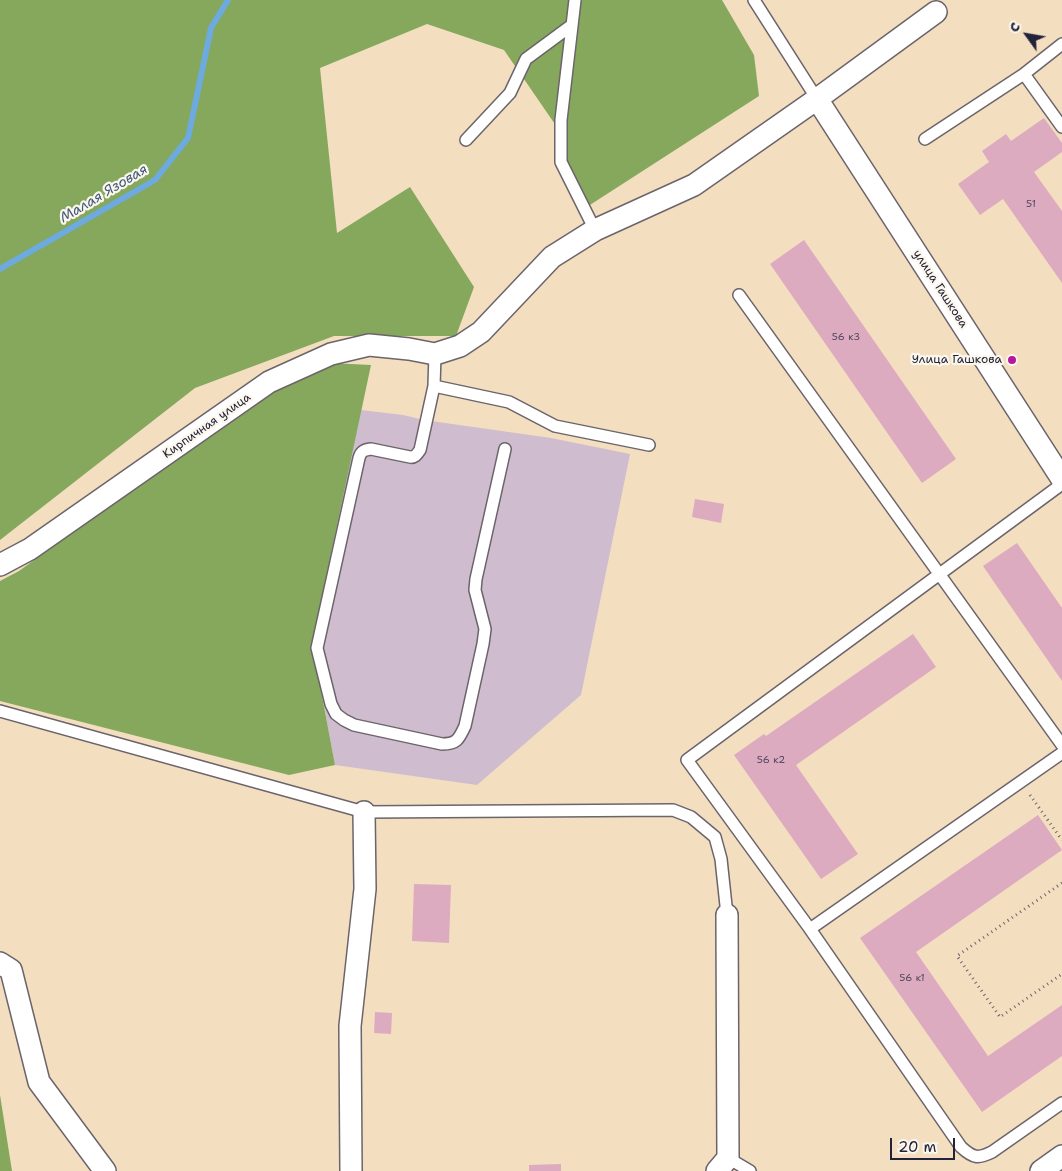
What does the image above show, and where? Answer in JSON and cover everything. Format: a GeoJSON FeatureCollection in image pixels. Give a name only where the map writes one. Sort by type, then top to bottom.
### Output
{"type":"FeatureCollection","features":[{"type":"Feature","properties":{"kind":"street"},"geometry":{"type":"LineString","coordinates":[[435,354],[460,346],[480,332],[552,257],[595,230],[694,185],[817,99],[936,12]]}},
{"type":"Feature","properties":{"kind":"street","name":"улица Гашкова"},"geometry":{"type":"LineString","coordinates":[[817,99],[1062,479]]}},
{"type":"Feature","properties":{"kind":"street","name":"Кирпичная улица"},"geometry":{"type":"LineString","coordinates":[[0,565],[30,549],[269,382],[331,354],[369,345],[435,354]]}},
{"type":"Feature","properties":{"kind":"street"},"geometry":{"type":"LineString","coordinates":[[351,1171],[350,1026],[365,889],[364,812]]}},
{"type":"Feature","properties":{"kind":"street"},"geometry":{"type":"LineString","coordinates":[[722,1164],[727,915]]}},
{"type":"Feature","properties":{"kind":"street"},"geometry":{"type":"LineString","coordinates":[[0,963],[11,970],[39,1082],[105,1171]]}},
{"type":"Feature","properties":{"kind":"street"},"geometry":{"type":"LineString","coordinates":[[1041,1171],[1062,1156]]}},
{"type":"Feature","properties":{"kind":"lane"},"geometry":{"type":"LineString","coordinates":[[576,0],[561,120],[561,162],[595,230]]}},
{"type":"Feature","properties":{"kind":"lane"},"geometry":{"type":"LineString","coordinates":[[754,0],[817,99]]}},
{"type":"Feature","properties":{"kind":"lane"},"geometry":{"type":"LineString","coordinates":[[466,140],[510,93],[526,59],[572,25]]}},
{"type":"Feature","properties":{"kind":"lane"},"geometry":{"type":"LineString","coordinates":[[925,139],[1024,74],[1062,44]]}},
{"type":"Feature","properties":{"kind":"lane"},"geometry":{"type":"LineString","coordinates":[[1024,74],[1062,127]]}},
{"type":"Feature","properties":{"kind":"lane"},"geometry":{"type":"LineString","coordinates":[[739,295],[1062,745]]}},
{"type":"Feature","properties":{"kind":"lane"},"geometry":{"type":"LineString","coordinates":[[435,354],[434,386],[420,450],[417,455],[410,458],[371,449],[365,450],[358,458],[316,648],[331,704],[336,714],[344,720],[354,725],[442,744],[451,744],[459,738],[465,726],[483,644],[485,628],[475,590],[476,579],[505,449]]}},
{"type":"Feature","properties":{"kind":"lane"},"geometry":{"type":"LineString","coordinates":[[434,386],[509,402],[555,426],[649,445]]}},
{"type":"Feature","properties":{"kind":"lane"},"geometry":{"type":"LineString","coordinates":[[1062,484],[687,760],[810,929],[961,1147],[969,1155],[981,1157],[992,1152],[1062,1103]]}},
{"type":"Feature","properties":{"kind":"lane"},"geometry":{"type":"LineString","coordinates":[[0,711],[364,812],[673,810],[691,817],[716,837],[721,859],[727,915]]}},
{"type":"Feature","properties":{"kind":"lane"},"geometry":{"type":"LineString","coordinates":[[810,929],[1062,754]]}},
{"type":"Feature","properties":{"kind":"lane"},"geometry":{"type":"LineString","coordinates":[[722,1164],[750,1171]]}},
{"type":"Feature","properties":{"kind":"path"},"geometry":{"type":"LineString","coordinates":[[1021,782],[1062,840]]}},
{"type":"Feature","properties":{"kind":"path"},"geometry":{"type":"LineString","coordinates":[[1062,883],[958,956],[1000,1017],[1062,974]]}},
{"type":"Feature","properties":{"kind":"shaded area"},"geometry":{"type":"Polygon","coordinates":[[[361,410],[551,438],[630,454],[581,695],[477,785],[335,765],[312,643],[361,410]]]}},
{"type":"Feature","properties":{"kind":"green space"},"geometry":{"type":"Polygon","coordinates":[[[0,0],[722,0],[754,55],[759,96],[579,212],[561,133],[504,50],[427,24],[320,68],[337,233],[410,187],[474,287],[456,336],[334,336],[195,388],[0,540],[0,0]]]}},
{"type":"Feature","properties":{"kind":"green space"},"geometry":{"type":"Polygon","coordinates":[[[330,363],[371,365],[312,643],[335,765],[289,775],[0,701],[0,581],[19,571],[272,389],[330,363]]]}},
{"type":"Feature","properties":{"kind":"green space"},"geometry":{"type":"Polygon","coordinates":[[[0,1095],[12,1171],[0,1171],[0,1095]]]}},
{"type":"Feature","properties":{"kind":"building"},"geometry":{"type":"Polygon","coordinates":[[[1044,118],[1062,143],[1062,152],[1034,172],[1062,211],[1062,283],[1003,199],[980,215],[958,184],[989,162],[982,151],[1006,134],[1011,141],[1044,118]]]}},
{"type":"Feature","properties":{"kind":"building"},"geometry":{"type":"Polygon","coordinates":[[[804,240],[956,459],[922,483],[770,264],[804,240]]]}},
{"type":"Feature","properties":{"kind":"building"},"geometry":{"type":"Polygon","coordinates":[[[695,499],[724,504],[721,523],[692,517],[695,499]]]}},
{"type":"Feature","properties":{"kind":"building"},"geometry":{"type":"Polygon","coordinates":[[[1017,543],[1062,608],[1062,681],[983,566],[1017,543]]]}},
{"type":"Feature","properties":{"kind":"building"},"geometry":{"type":"Polygon","coordinates":[[[913,634],[936,667],[796,765],[858,854],[821,879],[734,755],[764,734],[766,736],[913,634]]]}},
{"type":"Feature","properties":{"kind":"building"},"geometry":{"type":"Polygon","coordinates":[[[1038,815],[1062,850],[916,952],[988,1056],[1062,1005],[1062,1056],[982,1112],[860,938],[1038,815]]]}},
{"type":"Feature","properties":{"kind":"building"},"geometry":{"type":"Polygon","coordinates":[[[414,884],[451,885],[449,943],[412,941],[414,884]]]}},
{"type":"Feature","properties":{"kind":"building"},"geometry":{"type":"Polygon","coordinates":[[[375,1012],[392,1013],[391,1034],[374,1033],[375,1012]]]}},
{"type":"Feature","properties":{"kind":"building"},"geometry":{"type":"Polygon","coordinates":[[[561,1164],[561,1171],[529,1171],[529,1165],[561,1164]]]}},
{"type":"Feature","properties":{"kind":"waterway","name":"Малая Язовая"},"geometry":{"type":"LineString","coordinates":[[0,269],[155,180],[188,138],[211,28],[228,0]]}},
{"type":"Feature","properties":{"kind":"place","name":"Улица Гашкова"},"geometry":{"type":"Point","coordinates":[1012,360]}}]}
